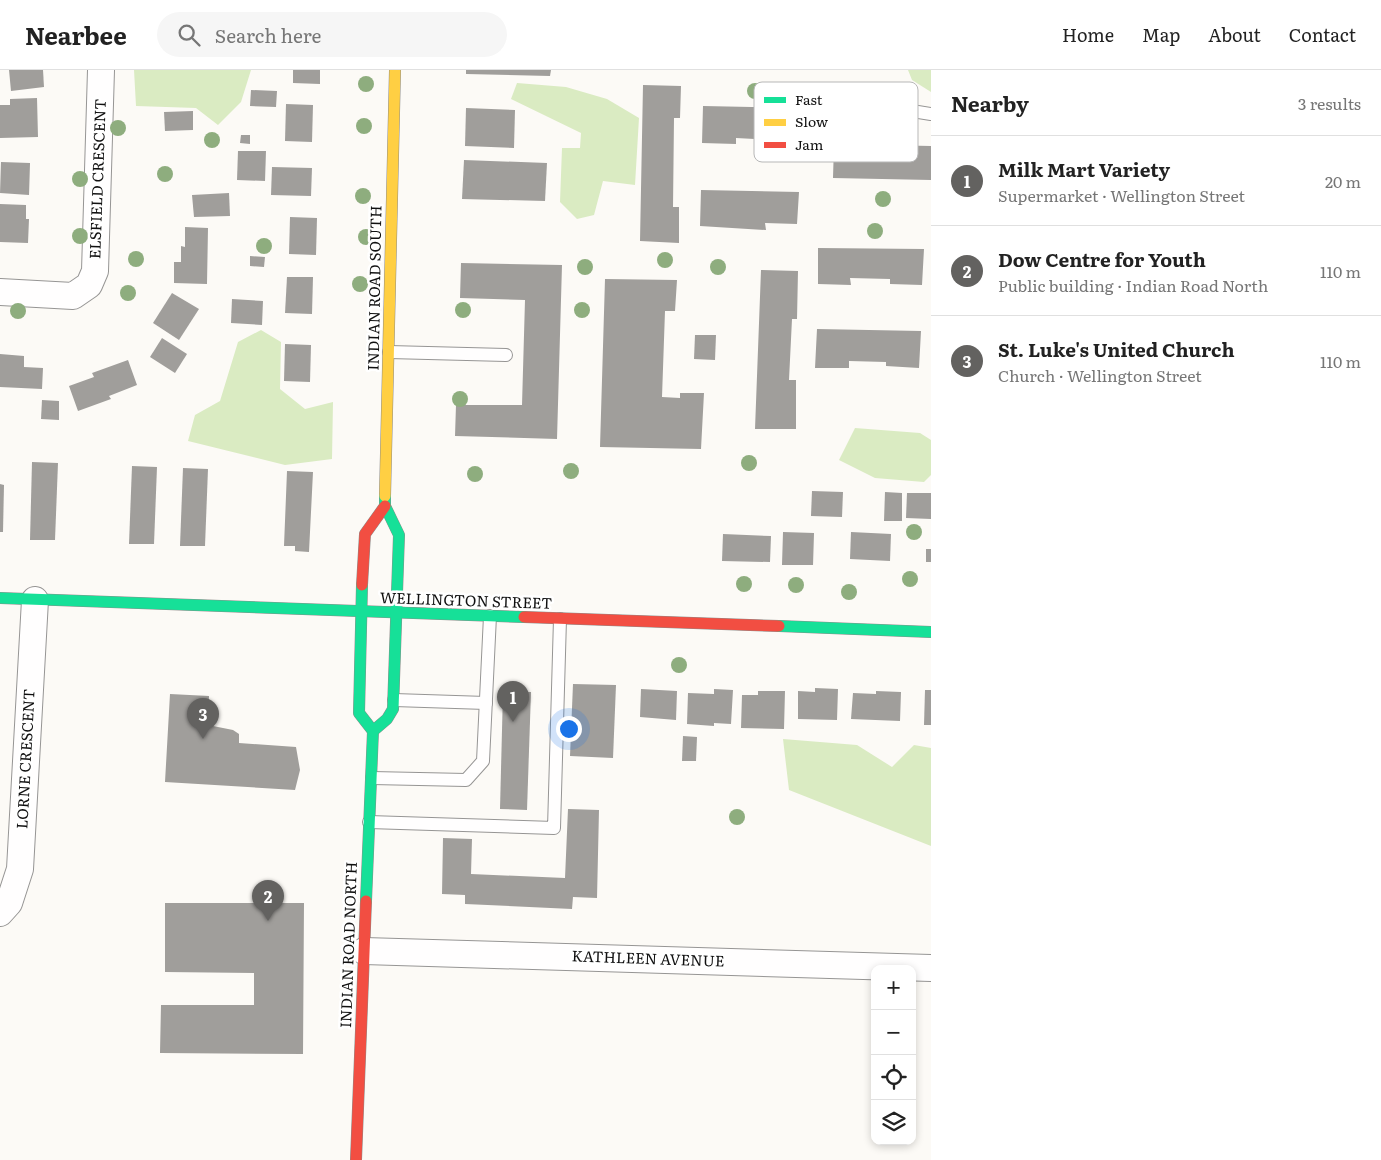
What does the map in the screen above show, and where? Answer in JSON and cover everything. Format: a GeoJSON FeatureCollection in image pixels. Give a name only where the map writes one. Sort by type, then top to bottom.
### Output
{"type":"FeatureCollection","features":[{"type":"Feature","properties":{"kind":"main road","name":"INDIAN ROAD SOUTH"},"geometry":{"type":"LineString","coordinates":[[395,70],[385,506],[399,535],[398,613]]}},
{"type":"Feature","properties":{"kind":"main road"},"geometry":{"type":"LineString","coordinates":[[385,506],[366,534],[360,612],[359,713],[373,730],[392,715],[398,613]]}},
{"type":"Feature","properties":{"kind":"main road","name":"WELLINGTON STREET"},"geometry":{"type":"LineString","coordinates":[[0,598],[931,632]]}},
{"type":"Feature","properties":{"kind":"main road","name":"INDIAN ROAD NORTH"},"geometry":{"type":"LineString","coordinates":[[356,1160],[373,730]]}},
{"type":"Feature","properties":{"kind":"street","name":"ELSFIELD CRESCENT"},"geometry":{"type":"LineString","coordinates":[[0,292],[73,296],[89,285],[95,271],[101,70]]}},
{"type":"Feature","properties":{"kind":"street","name":"LORNE CRESCENT"},"geometry":{"type":"LineString","coordinates":[[0,913],[9,903],[20,869],[35,600]]}},
{"type":"Feature","properties":{"kind":"street","name":"KATHLEEN AVENUE"},"geometry":{"type":"LineString","coordinates":[[364,951],[931,968]]}},
{"type":"Feature","properties":{"kind":"lane"},"geometry":{"type":"LineString","coordinates":[[918,112],[931,114]]}},
{"type":"Feature","properties":{"kind":"lane"},"geometry":{"type":"LineString","coordinates":[[388,352],[506,355]]}},
{"type":"Feature","properties":{"kind":"lane"},"geometry":{"type":"LineString","coordinates":[[372,778],[466,780],[483,761],[490,616]]}},
{"type":"Feature","properties":{"kind":"lane"},"geometry":{"type":"LineString","coordinates":[[369,822],[554,828],[560,619]]}},
{"type":"Feature","properties":{"kind":"lane"},"geometry":{"type":"LineString","coordinates":[[394,700],[486,703]]}},
{"type":"Feature","properties":{"kind":"green space"},"geometry":{"type":"Polygon","coordinates":[[[134,70],[251,70],[241,102],[218,125],[196,108],[136,106],[134,70]]]}},
{"type":"Feature","properties":{"kind":"green space"},"geometry":{"type":"Polygon","coordinates":[[[908,70],[931,70],[931,92],[918,82],[912,80],[908,70]]]}},
{"type":"Feature","properties":{"kind":"green space"},"geometry":{"type":"Polygon","coordinates":[[[517,83],[566,87],[607,99],[639,118],[635,185],[603,181],[594,215],[577,219],[560,202],[562,148],[580,148],[581,133],[511,99],[517,83]]]}},
{"type":"Feature","properties":{"kind":"green space"},"geometry":{"type":"Polygon","coordinates":[[[261,330],[281,342],[280,389],[305,409],[333,402],[332,459],[285,465],[188,441],[195,415],[220,401],[238,342],[261,330]]]}},
{"type":"Feature","properties":{"kind":"green space"},"geometry":{"type":"Polygon","coordinates":[[[855,428],[920,433],[931,440],[931,475],[924,482],[875,478],[839,460],[855,428]]]}},
{"type":"Feature","properties":{"kind":"green space"},"geometry":{"type":"Polygon","coordinates":[[[783,739],[857,745],[892,767],[914,745],[931,748],[931,846],[789,790],[783,739]]]}},
{"type":"Feature","properties":{"kind":"building"},"geometry":{"type":"Polygon","coordinates":[[[9,70],[43,70],[44,87],[11,91],[9,70]]]}},
{"type":"Feature","properties":{"kind":"building"},"geometry":{"type":"Polygon","coordinates":[[[293,70],[320,70],[320,84],[293,83],[293,70]]]}},
{"type":"Feature","properties":{"kind":"building"},"geometry":{"type":"Polygon","coordinates":[[[466,70],[551,70],[550,76],[466,74],[466,70]]]}},
{"type":"Feature","properties":{"kind":"building"},"geometry":{"type":"Polygon","coordinates":[[[643,85],[681,86],[680,118],[674,118],[673,207],[679,207],[679,243],[640,241],[643,85]]]}},
{"type":"Feature","properties":{"kind":"building"},"geometry":{"type":"Polygon","coordinates":[[[251,90],[277,91],[276,107],[250,106],[251,90]]]}},
{"type":"Feature","properties":{"kind":"building"},"geometry":{"type":"Polygon","coordinates":[[[37,98],[38,137],[0,138],[0,105],[10,105],[10,99],[37,98]]]}},
{"type":"Feature","properties":{"kind":"building"},"geometry":{"type":"Polygon","coordinates":[[[286,104],[313,105],[312,142],[285,141],[286,104]]]}},
{"type":"Feature","properties":{"kind":"building"},"geometry":{"type":"Polygon","coordinates":[[[703,106],[754,107],[754,139],[736,138],[736,144],[702,143],[703,106]]]}},
{"type":"Feature","properties":{"kind":"building"},"geometry":{"type":"Polygon","coordinates":[[[466,108],[515,110],[514,148],[465,146],[466,108]]]}},
{"type":"Feature","properties":{"kind":"building"},"geometry":{"type":"Polygon","coordinates":[[[193,111],[193,130],[165,131],[164,112],[193,111]]]}},
{"type":"Feature","properties":{"kind":"building"},"geometry":{"type":"Polygon","coordinates":[[[241,135],[250,135],[250,144],[240,143],[241,135]]]}},
{"type":"Feature","properties":{"kind":"building"},"geometry":{"type":"Polygon","coordinates":[[[918,146],[931,146],[931,180],[833,178],[833,162],[918,162],[918,146]]]}},
{"type":"Feature","properties":{"kind":"building"},"geometry":{"type":"Polygon","coordinates":[[[238,151],[266,151],[265,181],[237,180],[238,151]]]}},
{"type":"Feature","properties":{"kind":"building"},"geometry":{"type":"Polygon","coordinates":[[[464,160],[547,163],[545,201],[462,199],[464,160]]]}},
{"type":"Feature","properties":{"kind":"building"},"geometry":{"type":"Polygon","coordinates":[[[1,162],[30,163],[29,195],[0,193],[1,162]]]}},
{"type":"Feature","properties":{"kind":"building"},"geometry":{"type":"Polygon","coordinates":[[[272,167],[312,168],[311,196],[271,195],[272,167]]]}},
{"type":"Feature","properties":{"kind":"building"},"geometry":{"type":"Polygon","coordinates":[[[701,190],[799,192],[797,224],[765,223],[766,230],[700,226],[701,190]]]}},
{"type":"Feature","properties":{"kind":"building"},"geometry":{"type":"Polygon","coordinates":[[[229,193],[230,216],[194,217],[192,195],[229,193]]]}},
{"type":"Feature","properties":{"kind":"building"},"geometry":{"type":"Polygon","coordinates":[[[0,204],[26,205],[26,219],[29,219],[28,243],[0,242],[0,204]]]}},
{"type":"Feature","properties":{"kind":"building"},"geometry":{"type":"Polygon","coordinates":[[[290,217],[317,218],[316,255],[289,254],[290,217]]]}},
{"type":"Feature","properties":{"kind":"building"},"geometry":{"type":"Polygon","coordinates":[[[185,227],[208,228],[207,284],[174,283],[174,262],[181,262],[181,246],[185,247],[185,227]]]}},
{"type":"Feature","properties":{"kind":"building"},"geometry":{"type":"Polygon","coordinates":[[[818,248],[924,249],[922,285],[890,284],[890,279],[850,278],[851,285],[818,284],[818,248]]]}},
{"type":"Feature","properties":{"kind":"building"},"geometry":{"type":"Polygon","coordinates":[[[250,256],[265,257],[264,267],[250,266],[250,256]]]}},
{"type":"Feature","properties":{"kind":"building"},"geometry":{"type":"Polygon","coordinates":[[[461,263],[562,265],[557,439],[455,436],[456,405],[522,405],[525,300],[460,298],[461,263]]]}},
{"type":"Feature","properties":{"kind":"building"},"geometry":{"type":"Polygon","coordinates":[[[761,270],[798,271],[797,319],[792,319],[789,380],[796,380],[796,429],[755,429],[761,270]]]}},
{"type":"Feature","properties":{"kind":"building"},"geometry":{"type":"Polygon","coordinates":[[[287,277],[313,277],[312,314],[285,313],[287,277]]]}},
{"type":"Feature","properties":{"kind":"building"},"geometry":{"type":"Polygon","coordinates":[[[605,279],[677,280],[675,311],[665,311],[662,397],[680,398],[680,393],[704,393],[701,449],[600,447],[605,279]]]}},
{"type":"Feature","properties":{"kind":"building"},"geometry":{"type":"Polygon","coordinates":[[[172,293],[199,309],[179,340],[153,323],[172,293]]]}},
{"type":"Feature","properties":{"kind":"building"},"geometry":{"type":"Polygon","coordinates":[[[232,299],[263,301],[262,325],[231,323],[232,299]]]}},
{"type":"Feature","properties":{"kind":"building"},"geometry":{"type":"Polygon","coordinates":[[[817,329],[921,331],[919,368],[886,366],[886,362],[849,361],[849,368],[815,368],[817,329]]]}},
{"type":"Feature","properties":{"kind":"building"},"geometry":{"type":"Polygon","coordinates":[[[695,335],[716,335],[715,360],[694,359],[695,335]]]}},
{"type":"Feature","properties":{"kind":"building"},"geometry":{"type":"Polygon","coordinates":[[[162,338],[187,354],[175,373],[150,357],[162,338]]]}},
{"type":"Feature","properties":{"kind":"building"},"geometry":{"type":"Polygon","coordinates":[[[285,344],[311,345],[310,382],[284,381],[285,344]]]}},
{"type":"Feature","properties":{"kind":"building"},"geometry":{"type":"Polygon","coordinates":[[[0,354],[24,356],[24,367],[43,368],[42,389],[0,387],[0,354]]]}},
{"type":"Feature","properties":{"kind":"building"},"geometry":{"type":"Polygon","coordinates":[[[128,360],[137,385],[109,396],[111,399],[78,411],[69,386],[94,377],[92,373],[128,360]]]}},
{"type":"Feature","properties":{"kind":"building"},"geometry":{"type":"Polygon","coordinates":[[[42,400],[59,401],[59,420],[41,419],[42,400]]]}},
{"type":"Feature","properties":{"kind":"building"},"geometry":{"type":"Polygon","coordinates":[[[32,462],[58,463],[55,540],[30,540],[32,462]]]}},
{"type":"Feature","properties":{"kind":"building"},"geometry":{"type":"Polygon","coordinates":[[[132,466],[157,467],[154,544],[129,544],[132,466]]]}},
{"type":"Feature","properties":{"kind":"building"},"geometry":{"type":"Polygon","coordinates":[[[183,468],[208,469],[205,546],[180,546],[183,468]]]}},
{"type":"Feature","properties":{"kind":"building"},"geometry":{"type":"Polygon","coordinates":[[[287,471],[313,472],[309,552],[295,551],[295,546],[284,546],[287,471]]]}},
{"type":"Feature","properties":{"kind":"building"},"geometry":{"type":"Polygon","coordinates":[[[0,484],[4,485],[3,532],[0,532],[0,484]]]}},
{"type":"Feature","properties":{"kind":"building"},"geometry":{"type":"Polygon","coordinates":[[[812,491],[843,492],[842,517],[811,516],[812,491]]]}},
{"type":"Feature","properties":{"kind":"building"},"geometry":{"type":"Polygon","coordinates":[[[885,492],[902,493],[902,521],[884,521],[885,492]]]}},
{"type":"Feature","properties":{"kind":"building"},"geometry":{"type":"Polygon","coordinates":[[[907,493],[931,493],[931,519],[906,518],[907,493]]]}},
{"type":"Feature","properties":{"kind":"building"},"geometry":{"type":"Polygon","coordinates":[[[783,532],[814,533],[813,565],[782,565],[783,532]]]}},
{"type":"Feature","properties":{"kind":"building"},"geometry":{"type":"Polygon","coordinates":[[[851,532],[891,534],[890,561],[850,559],[851,532]]]}},
{"type":"Feature","properties":{"kind":"building"},"geometry":{"type":"Polygon","coordinates":[[[723,534],[771,536],[770,562],[722,561],[723,534]]]}},
{"type":"Feature","properties":{"kind":"building"},"geometry":{"type":"Polygon","coordinates":[[[926,549],[931,549],[931,562],[926,562],[926,549]]]}},
{"type":"Feature","properties":{"kind":"building"},"geometry":{"type":"Polygon","coordinates":[[[573,684],[616,685],[613,758],[570,756],[573,684]]]}},
{"type":"Feature","properties":{"kind":"building"},"geometry":{"type":"Polygon","coordinates":[[[815,688],[838,689],[837,720],[798,719],[798,691],[815,692],[815,688]]]}},
{"type":"Feature","properties":{"kind":"building"},"geometry":{"type":"Polygon","coordinates":[[[641,689],[677,691],[676,720],[640,717],[641,689]]]}},
{"type":"Feature","properties":{"kind":"building"},"geometry":{"type":"Polygon","coordinates":[[[714,689],[733,690],[731,724],[714,723],[714,726],[687,724],[688,693],[714,694],[714,689]]]}},
{"type":"Feature","properties":{"kind":"building"},"geometry":{"type":"Polygon","coordinates":[[[925,690],[931,690],[931,725],[924,725],[925,690]]]}},
{"type":"Feature","properties":{"kind":"building"},"geometry":{"type":"Polygon","coordinates":[[[503,691],[531,692],[527,810],[500,809],[503,691]]]}},
{"type":"Feature","properties":{"kind":"building"},"geometry":{"type":"Polygon","coordinates":[[[758,691],[785,691],[784,729],[741,728],[742,695],[758,695],[758,691]]]}},
{"type":"Feature","properties":{"kind":"building"},"geometry":{"type":"Polygon","coordinates":[[[876,691],[901,692],[900,721],[851,719],[853,693],[876,694],[876,691]]]}},
{"type":"Feature","properties":{"kind":"building"},"geometry":{"type":"Polygon","coordinates":[[[170,694],[209,696],[208,725],[233,730],[239,734],[239,743],[296,747],[300,770],[295,790],[165,782],[170,694]]]}},
{"type":"Feature","properties":{"kind":"building"},"geometry":{"type":"Polygon","coordinates":[[[683,736],[697,737],[696,761],[682,761],[683,736]]]}},
{"type":"Feature","properties":{"kind":"building"},"geometry":{"type":"Polygon","coordinates":[[[568,809],[599,810],[597,898],[573,897],[572,909],[465,904],[465,895],[442,894],[443,838],[472,839],[471,874],[565,878],[568,809]]]}},
{"type":"Feature","properties":{"kind":"building"},"geometry":{"type":"Polygon","coordinates":[[[165,903],[304,903],[303,1054],[160,1053],[161,1005],[254,1005],[254,973],[165,972],[165,903]]]}},
{"type":"Feature","properties":{"kind":"traffic: fast"},"geometry":{"type":"LineString","coordinates":[[373,731],[387,719],[393,709],[399,535],[385,506],[385,496]]}},
{"type":"Feature","properties":{"kind":"traffic: fast"},"geometry":{"type":"LineString","coordinates":[[362,585],[359,713],[373,731],[366,901]]}},
{"type":"Feature","properties":{"kind":"traffic: fast"},"geometry":{"type":"LineString","coordinates":[[0,598],[524,617]]}},
{"type":"Feature","properties":{"kind":"traffic: fast"},"geometry":{"type":"LineString","coordinates":[[779,626],[931,632]]}},
{"type":"Feature","properties":{"kind":"traffic: slow"},"geometry":{"type":"LineString","coordinates":[[385,496],[395,70]]}},
{"type":"Feature","properties":{"kind":"traffic: jam"},"geometry":{"type":"LineString","coordinates":[[362,585],[365,534],[385,506]]}},
{"type":"Feature","properties":{"kind":"traffic: jam"},"geometry":{"type":"LineString","coordinates":[[524,617],[779,626]]}},
{"type":"Feature","properties":{"kind":"traffic: jam"},"geometry":{"type":"LineString","coordinates":[[356,1160],[366,901]]}},
{"type":"Feature","properties":{"kind":"place","name":"Milk Mart Variety"},"geometry":{"type":"Point","coordinates":[513,722]}},
{"type":"Feature","properties":{"kind":"place","name":"St. Luke's United Church"},"geometry":{"type":"Point","coordinates":[203,739]}},
{"type":"Feature","properties":{"kind":"place","name":"Dow Centre for Youth"},"geometry":{"type":"Point","coordinates":[268,921]}}]}
